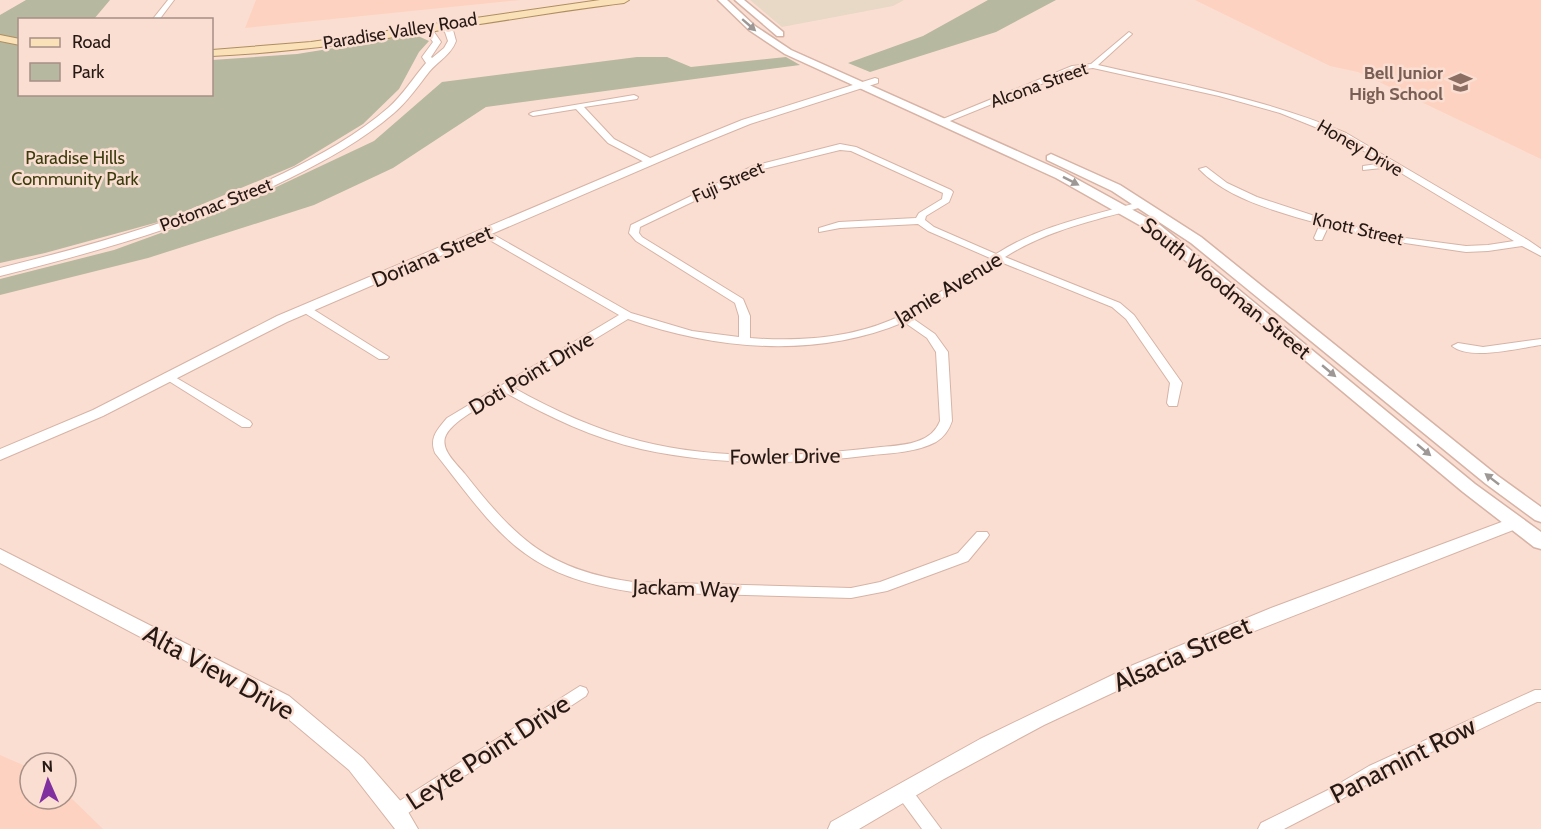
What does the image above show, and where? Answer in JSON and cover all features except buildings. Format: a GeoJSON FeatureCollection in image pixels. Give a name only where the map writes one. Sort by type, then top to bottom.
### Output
{"type":"FeatureCollection","features":[{"type":"Feature","properties":{"kind":"main road","name":"Paradise Valley Road"},"geometry":{"type":"LineString","coordinates":[[213,52],[311,45],[624,0]]}},
{"type":"Feature","properties":{"kind":"main road","name":"South Woodman Street"},"geometry":{"type":"LineString","coordinates":[[722,0],[752,28],[797,56],[956,116],[1097,179],[1143,204],[1196,240],[1492,480],[1540,515]]}},
{"type":"Feature","properties":{"kind":"main road","name":"South Woodman Street"},"geometry":{"type":"LineString","coordinates":[[739,0],[764,23],[800,47],[942,122],[1060,175],[1125,209],[1180,246],[1469,488],[1541,542]]}},
{"type":"Feature","properties":{"kind":"main road"},"geometry":{"type":"LineString","coordinates":[[0,38],[18,42]]}},
{"type":"Feature","properties":{"kind":"main road","name":"Alsacia Street"},"geometry":{"type":"LineString","coordinates":[[1515,523],[1540,515]]}},
{"type":"Feature","properties":{"kind":"street"},"geometry":{"type":"LineString","coordinates":[[157,18],[171,0]]}},
{"type":"Feature","properties":{"kind":"street","name":"Potomac Street"},"geometry":{"type":"LineString","coordinates":[[0,272],[116,241],[250,195],[321,158],[382,118],[402,100],[431,63],[442,57],[452,44],[452,35],[449,30],[435,26],[430,32],[438,42],[426,57],[431,63]]}},
{"type":"Feature","properties":{"kind":"street","name":"Alcona Street"},"geometry":{"type":"LineString","coordinates":[[942,122],[1075,68],[1093,66],[1129,34]]}},
{"type":"Feature","properties":{"kind":"street","name":"Honey Drive"},"geometry":{"type":"LineString","coordinates":[[1093,66],[1278,109],[1310,119],[1343,135],[1541,253]]}},
{"type":"Feature","properties":{"kind":"street","name":"Doriana Street"},"geometry":{"type":"LineString","coordinates":[[0,455],[98,413],[282,319],[746,122],[868,83]]}},
{"type":"Feature","properties":{"kind":"street"},"geometry":{"type":"LineString","coordinates":[[533,114],[634,97]]}},
{"type":"Feature","properties":{"kind":"street"},"geometry":{"type":"LineString","coordinates":[[578,106],[611,141],[651,162]]}},
{"type":"Feature","properties":{"kind":"street","name":"Fuji Street"},"geometry":{"type":"LineString","coordinates":[[744,342],[746,320],[739,301],[639,239],[634,233],[636,225],[756,168],[840,147],[853,149],[948,192],[946,200],[922,215],[920,221]]}},
{"type":"Feature","properties":{"kind":"street"},"geometry":{"type":"LineString","coordinates":[[1366,168],[1391,165]]}},
{"type":"Feature","properties":{"kind":"street","name":"Knott Street"},"geometry":{"type":"LineString","coordinates":[[1203,169],[1211,177],[1258,202],[1325,223],[1428,244],[1468,249],[1525,243]]}},
{"type":"Feature","properties":{"kind":"street","name":"Jamie Avenue"},"geometry":{"type":"LineString","coordinates":[[484,233],[627,315],[680,333],[744,342],[788,342],[830,338],[870,330],[905,318],[1043,232],[1143,204]]}},
{"type":"Feature","properties":{"kind":"street"},"geometry":{"type":"LineString","coordinates":[[822,230],[839,225],[920,221],[931,229],[998,258],[1116,305],[1130,317],[1176,383],[1173,403]]}},
{"type":"Feature","properties":{"kind":"street"},"geometry":{"type":"LineString","coordinates":[[1319,238],[1325,223]]}},
{"type":"Feature","properties":{"kind":"street"},"geometry":{"type":"LineString","coordinates":[[307,310],[383,357]]}},
{"type":"Feature","properties":{"kind":"street","name":"Doti Point Drive"},"geometry":{"type":"LineString","coordinates":[[439,436],[451,421],[627,315]]}},
{"type":"Feature","properties":{"kind":"street","name":"Fowler Drive"},"geometry":{"type":"LineString","coordinates":[[506,388],[560,420],[612,438],[668,450],[726,458],[786,460],[816,459],[898,448],[931,440],[943,430],[946,421],[942,352],[931,336],[905,318]]}},
{"type":"Feature","properties":{"kind":"street"},"geometry":{"type":"LineString","coordinates":[[1458,346],[1483,350],[1541,342]]}},
{"type":"Feature","properties":{"kind":"street"},"geometry":{"type":"LineString","coordinates":[[168,376],[246,424]]}},
{"type":"Feature","properties":{"kind":"street","name":"Jackam Way"},"geometry":{"type":"LineString","coordinates":[[439,436],[439,450],[520,545],[551,565],[569,573],[610,584],[633,587],[851,593],[882,587],[963,557],[982,534]]}},
{"type":"Feature","properties":{"kind":"street","name":"Alsacia Street"},"geometry":{"type":"LineString","coordinates":[[839,829],[903,791],[1091,694],[1242,627],[1515,523]]}},
{"type":"Feature","properties":{"kind":"street","name":"Alta View Drive"},"geometry":{"type":"LineString","coordinates":[[0,557],[282,702],[356,764],[396,812],[407,829]]}},
{"type":"Feature","properties":{"kind":"street","name":"Leyte Point Drive"},"geometry":{"type":"LineString","coordinates":[[396,812],[580,692]]}},
{"type":"Feature","properties":{"kind":"street","name":"Panamint Row"},"geometry":{"type":"LineString","coordinates":[[1267,829],[1336,794],[1375,771],[1535,696],[1541,696]]}},
{"type":"Feature","properties":{"kind":"street"},"geometry":{"type":"LineString","coordinates":[[903,791],[932,829]]}},
{"type":"Feature","properties":{"kind":"shaded area"},"geometry":{"type":"Polygon","coordinates":[[[256,0],[521,0],[245,28],[256,0]]]}},
{"type":"Feature","properties":{"kind":"shaded area"},"geometry":{"type":"Polygon","coordinates":[[[750,0],[904,0],[893,6],[782,27],[750,0]]]}},
{"type":"Feature","properties":{"kind":"shaded area","name":"Bell Junior High School"},"geometry":{"type":"Polygon","coordinates":[[[1195,0],[1541,0],[1541,159],[1358,72],[1330,66],[1195,0]]]}},
{"type":"Feature","properties":{"kind":"shaded area"},"geometry":{"type":"Polygon","coordinates":[[[0,755],[18,763],[18,811],[78,811],[78,805],[103,829],[0,829],[0,755]]]}},
{"type":"Feature","properties":{"kind":"green space","name":"Paradise Hills Community Park"},"geometry":{"type":"Polygon","coordinates":[[[26,0],[110,0],[95,18],[18,18],[18,96],[213,96],[213,60],[297,54],[409,36],[418,36],[429,41],[419,52],[399,89],[363,124],[294,166],[162,221],[0,263],[0,15],[26,0]]]}},
{"type":"Feature","properties":{"kind":"green space"},"geometry":{"type":"Polygon","coordinates":[[[988,0],[1056,0],[996,32],[870,72],[848,63],[923,36],[988,0]]]}},
{"type":"Feature","properties":{"kind":"green space"},"geometry":{"type":"Polygon","coordinates":[[[637,57],[667,57],[691,67],[786,57],[800,65],[486,107],[393,168],[314,205],[148,258],[0,295],[0,279],[114,250],[238,205],[374,141],[442,82],[637,57]]]}},
{"type":"Feature","properties":{"kind":"place","name":"Bell Junior High School"},"geometry":{"type":"Point","coordinates":[1461,83]}}]}
